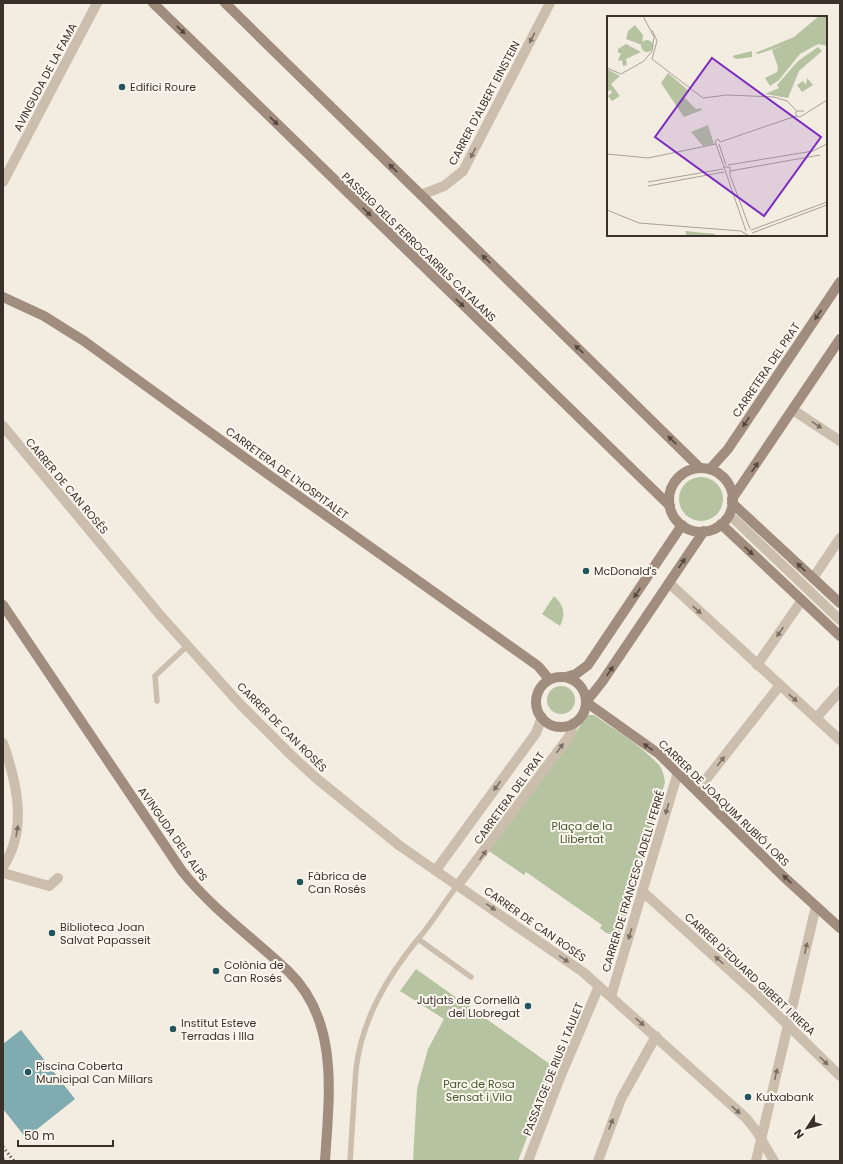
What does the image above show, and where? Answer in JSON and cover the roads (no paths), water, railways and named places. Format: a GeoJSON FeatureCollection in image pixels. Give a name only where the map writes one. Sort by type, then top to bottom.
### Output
{"type":"FeatureCollection","features":[{"type":"Feature","properties":{"kind":"street","name":"AVINGUDA DE LA FAMA"},"geometry":{"type":"LineString","coordinates":[[3,182],[97,3]]}},
{"type":"Feature","properties":{"kind":"street","name":"PASSEIG DELS FERROCARRILS CATALANS"},"geometry":{"type":"LineString","coordinates":[[153,3],[670,506]]}},
{"type":"Feature","properties":{"kind":"street"},"geometry":{"type":"LineString","coordinates":[[225,3],[421,195],[705,468]]}},
{"type":"Feature","properties":{"kind":"street","name":"CARRER D'ALBERT EINSTEIN"},"geometry":{"type":"LineString","coordinates":[[421,195],[444,186],[463,171],[550,3]]}},
{"type":"Feature","properties":{"kind":"street","name":"CARRETERA DEL PRAT"},"geometry":{"type":"LineString","coordinates":[[705,468],[728,449],[840,282]]}},
{"type":"Feature","properties":{"kind":"street","name":"CARRETERA DE L'HOSPITALET"},"geometry":{"type":"LineString","coordinates":[[3,297],[44,316],[84,341],[269,476],[538,666],[549,680]]}},
{"type":"Feature","properties":{"kind":"street"},"geometry":{"type":"LineString","coordinates":[[840,339],[732,501],[728,516],[721,524],[704,531],[696,531],[682,525],[676,520],[670,506],[670,492],[677,478],[692,469],[705,468],[719,473],[726,480],[730,489],[732,501],[840,603]]}},
{"type":"Feature","properties":{"kind":"street"},"geometry":{"type":"LineString","coordinates":[[793,410],[840,441]]}},
{"type":"Feature","properties":{"kind":"street","name":"CARRER DE CAN ROSÉS"},"geometry":{"type":"LineString","coordinates":[[3,426],[48,482],[187,646],[240,704],[316,778],[400,846],[583,972],[746,1118],[774,1161]]}},
{"type":"Feature","properties":{"kind":"street"},"geometry":{"type":"LineString","coordinates":[[735,520],[840,620]]}},
{"type":"Feature","properties":{"kind":"street"},"geometry":{"type":"LineString","coordinates":[[721,524],[840,636]]}},
{"type":"Feature","properties":{"kind":"street"},"geometry":{"type":"LineString","coordinates":[[682,525],[588,666],[576,674],[549,680],[541,687],[537,695],[538,711],[542,717],[554,726],[567,726],[573,723],[583,713],[586,702],[602,682],[704,531]]}},
{"type":"Feature","properties":{"kind":"street"},"geometry":{"type":"LineString","coordinates":[[813,578],[840,538]]}},
{"type":"Feature","properties":{"kind":"street"},"geometry":{"type":"LineString","coordinates":[[668,583],[840,740]]}},
{"type":"Feature","properties":{"kind":"street"},"geometry":{"type":"LineString","coordinates":[[758,665],[802,600]]}},
{"type":"Feature","properties":{"kind":"street","name":"AVINGUDA DELS ALPS"},"geometry":{"type":"LineString","coordinates":[[3,605],[182,870],[202,896],[289,972],[311,1002],[324,1037],[329,1066],[325,1161]]}},
{"type":"Feature","properties":{"kind":"street"},"geometry":{"type":"LineString","coordinates":[[566,677],[581,687],[586,702]]}},
{"type":"Feature","properties":{"kind":"street"},"geometry":{"type":"LineString","coordinates":[[697,791],[780,685]]}},
{"type":"Feature","properties":{"kind":"street"},"geometry":{"type":"LineString","coordinates":[[816,718],[840,691]]}},
{"type":"Feature","properties":{"kind":"street","name":"CARRER DE JOAQUIM RUBIÓ I ORS"},"geometry":{"type":"LineString","coordinates":[[586,702],[659,754],[840,928]]}},
{"type":"Feature","properties":{"kind":"street","name":"CARRETERA DEL PRAT"},"geometry":{"type":"LineString","coordinates":[[436,870],[536,733],[542,717]]}},
{"type":"Feature","properties":{"kind":"street","name":"CARRETERA DEL PRAT"},"geometry":{"type":"LineString","coordinates":[[458,885],[570,735],[573,723]]}},
{"type":"Feature","properties":{"kind":"street"},"geometry":{"type":"LineString","coordinates":[[3,743],[14,785],[19,817],[13,846],[3,867]]}},
{"type":"Feature","properties":{"kind":"street","name":"CARRER DE FRANCESC ADELL I FERRÉ"},"geometry":{"type":"LineString","coordinates":[[611,996],[678,772]]}},
{"type":"Feature","properties":{"kind":"street"},"geometry":{"type":"LineString","coordinates":[[3,873],[49,886],[58,878]]}},
{"type":"Feature","properties":{"kind":"street","name":"CARRER D'EDUARD GIBERT I RIERA"},"geometry":{"type":"LineString","coordinates":[[642,891],[757,995],[840,1076]]}},
{"type":"Feature","properties":{"kind":"street"},"geometry":{"type":"LineString","coordinates":[[756,1161],[816,906]]}},
{"type":"Feature","properties":{"kind":"street","name":"PASSATGE DE RIUS I TAULET"},"geometry":{"type":"LineString","coordinates":[[528,1161],[559,1080],[599,986]]}},
{"type":"Feature","properties":{"kind":"street"},"geometry":{"type":"LineString","coordinates":[[598,1161],[621,1099],[656,1036]]}},
{"type":"Feature","properties":{"kind":"lane"},"geometry":{"type":"LineString","coordinates":[[157,700],[155,676],[187,646]]}},
{"type":"Feature","properties":{"kind":"lane"},"geometry":{"type":"LineString","coordinates":[[350,1161],[356,1069],[362,1038],[375,1002],[384,985],[458,885]]}},
{"type":"Feature","properties":{"kind":"lane"},"geometry":{"type":"LineString","coordinates":[[418,939],[471,977]]}},
{"type":"Feature","properties":{"kind":"water","name":"Piscina Coberta Municipal Can Millars"},"geometry":{"type":"Polygon","coordinates":[[[21,1030],[75,1099],[26,1138],[3,1109],[3,1044],[21,1030]]]}},
{"type":"Feature","properties":{"kind":"railway"},"geometry":{"type":"LineString","coordinates":[[3,1147],[14,1161]]}},
{"type":"Feature","properties":{"kind":"place","name":"Edifici Roure"},"geometry":{"type":"Point","coordinates":[122,87]}},
{"type":"Feature","properties":{"kind":"place","name":"McDonald's"},"geometry":{"type":"Point","coordinates":[586,571]}},
{"type":"Feature","properties":{"kind":"place","name":"Fàbrica de Can Rosés"},"geometry":{"type":"Point","coordinates":[300,882]}},
{"type":"Feature","properties":{"kind":"place","name":"Biblioteca Joan Salvat Papasseit"},"geometry":{"type":"Point","coordinates":[52,933]}},
{"type":"Feature","properties":{"kind":"place","name":"Colònia de Can Rosés"},"geometry":{"type":"Point","coordinates":[216,971]}},
{"type":"Feature","properties":{"kind":"place","name":"Jutjats de Cornellà del Llobregat"},"geometry":{"type":"Point","coordinates":[528,1006]}},
{"type":"Feature","properties":{"kind":"place","name":"Institut Esteve Terradas i Illa"},"geometry":{"type":"Point","coordinates":[173,1029]}},
{"type":"Feature","properties":{"kind":"place","name":"Piscina Coberta Municipal Can Millars"},"geometry":{"type":"Point","coordinates":[28,1072]}},
{"type":"Feature","properties":{"kind":"place","name":"Kutxabank"},"geometry":{"type":"Point","coordinates":[748,1097]}},
{"type":"Feature","properties":{"kind":"park label","name":"Plaça de la Llibertat"},"geometry":{"type":"Point","coordinates":[582,832]}},
{"type":"Feature","properties":{"kind":"park label","name":"Parc de Rosa Sensat i Vila"},"geometry":{"type":"Point","coordinates":[479,1090]}}]}
